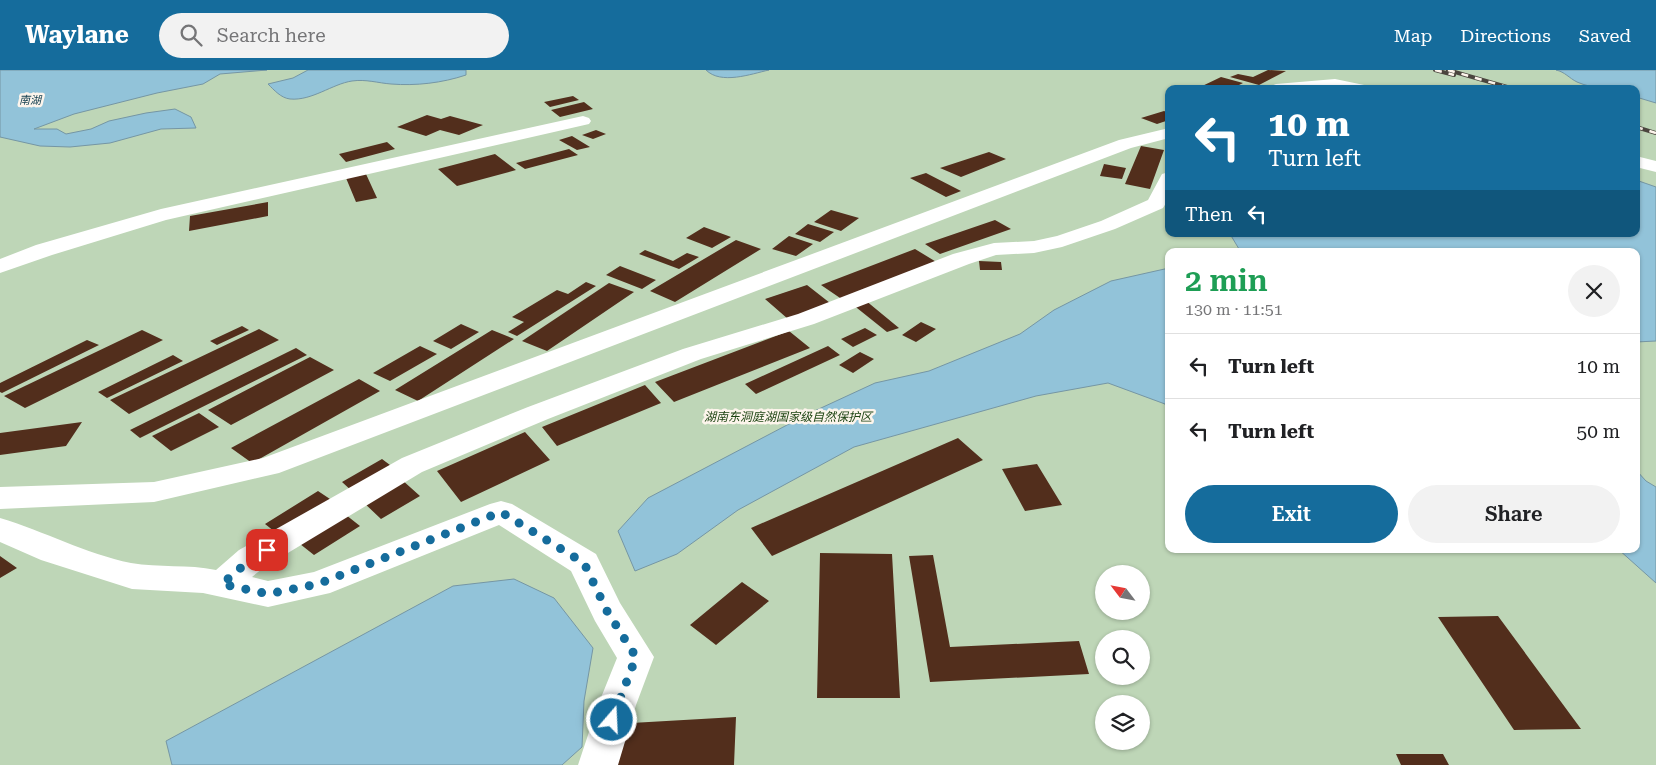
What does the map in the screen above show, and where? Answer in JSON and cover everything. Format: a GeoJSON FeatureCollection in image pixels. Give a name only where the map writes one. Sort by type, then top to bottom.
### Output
{"type":"FeatureCollection","features":[{"type":"Feature","properties":{"kind":"street"},"geometry":{"type":"LineString","coordinates":[[1323,85],[1368,84]]}},
{"type":"Feature","properties":{"kind":"street"},"geometry":{"type":"LineString","coordinates":[[0,266],[44,250],[161,215],[583,121]]}},
{"type":"Feature","properties":{"kind":"street"},"geometry":{"type":"LineString","coordinates":[[0,498],[154,492],[269,466],[1125,144],[1165,134]]}},
{"type":"Feature","properties":{"kind":"street"},"geometry":{"type":"LineString","coordinates":[[1640,162],[1656,167]]}},
{"type":"Feature","properties":{"kind":"street"},"geometry":{"type":"LineString","coordinates":[[222,584],[251,559],[412,465],[538,412],[683,357],[806,319],[961,259],[994,249],[1034,247],[1062,241],[1108,225],[1156,204],[1165,186]]}},
{"type":"Feature","properties":{"kind":"street"},"geometry":{"type":"LineString","coordinates":[[0,529],[52,551],[132,576],[203,580],[268,594],[318,584],[501,512],[584,563],[607,611],[636,657],[617,705],[598,765]]}},
{"type":"Feature","properties":{"kind":"green space","name":"湖南东洞庭湖国家级自然保护区"},"geometry":{"type":"Polygon","coordinates":[[[0,70],[1656,70],[1656,765],[0,765],[0,70]]]}},
{"type":"Feature","properties":{"kind":"water","name":"南湖"},"geometry":{"type":"Polygon","coordinates":[[[0,70],[267,70],[220,74],[203,84],[157,93],[74,114],[34,129],[57,129],[66,134],[91,129],[109,121],[175,109],[191,117],[196,128],[161,129],[110,143],[70,147],[40,146],[0,137],[0,70]]]}},
{"type":"Feature","properties":{"kind":"water"},"geometry":{"type":"Polygon","coordinates":[[[308,70],[466,70],[466,75],[438,82],[400,85],[352,81],[298,99],[284,97],[268,84],[293,78],[308,70]]]}},
{"type":"Feature","properties":{"kind":"water"},"geometry":{"type":"Polygon","coordinates":[[[706,70],[769,70],[728,78],[720,77],[706,70]]]}},
{"type":"Feature","properties":{"kind":"water"},"geometry":{"type":"Polygon","coordinates":[[[1556,70],[1656,70],[1656,103],[1640,98],[1640,85],[1584,85],[1556,70]]]}},
{"type":"Feature","properties":{"kind":"water"},"geometry":{"type":"Polygon","coordinates":[[[1640,181],[1656,187],[1656,341],[1640,342],[1640,248],[1238,248],[1232,237],[1640,237],[1640,181]]]}},
{"type":"Feature","properties":{"kind":"water"},"geometry":{"type":"Polygon","coordinates":[[[1165,269],[1165,404],[1108,383],[1036,396],[854,447],[738,510],[677,554],[635,571],[618,531],[648,498],[808,414],[875,383],[929,371],[1020,334],[1054,310],[1111,281],[1165,269]]]}},
{"type":"Feature","properties":{"kind":"water"},"geometry":{"type":"Polygon","coordinates":[[[1640,474],[1656,487],[1656,583],[1622,553],[1640,553],[1640,474]]]}},
{"type":"Feature","properties":{"kind":"water"},"geometry":{"type":"Polygon","coordinates":[[[514,579],[554,598],[593,648],[584,701],[582,747],[562,765],[172,765],[166,741],[453,586],[514,579]]]}},
{"type":"Feature","properties":{"kind":"building"},"geometry":{"type":"Polygon","coordinates":[[[1268,70],[1286,71],[1259,85],[1230,77],[1238,74],[1253,77],[1268,70]]]}},
{"type":"Feature","properties":{"kind":"building"},"geometry":{"type":"Polygon","coordinates":[[[1221,77],[1243,83],[1239,85],[1204,85],[1221,77]]]}},
{"type":"Feature","properties":{"kind":"building"},"geometry":{"type":"Polygon","coordinates":[[[573,96],[579,100],[550,107],[544,102],[573,96]]]}},
{"type":"Feature","properties":{"kind":"building"},"geometry":{"type":"Polygon","coordinates":[[[584,102],[593,109],[560,117],[551,110],[584,102]]]}},
{"type":"Feature","properties":{"kind":"building"},"geometry":{"type":"Polygon","coordinates":[[[1165,111],[1165,121],[1157,124],[1141,118],[1165,111]]]}},
{"type":"Feature","properties":{"kind":"building"},"geometry":{"type":"Polygon","coordinates":[[[427,115],[441,119],[450,116],[483,125],[459,135],[440,130],[426,136],[397,127],[427,115]]]}},
{"type":"Feature","properties":{"kind":"building"},"geometry":{"type":"Polygon","coordinates":[[[596,130],[606,134],[593,139],[582,135],[596,130]]]}},
{"type":"Feature","properties":{"kind":"building"},"geometry":{"type":"Polygon","coordinates":[[[572,136],[590,147],[577,150],[559,140],[572,136]]]}},
{"type":"Feature","properties":{"kind":"building"},"geometry":{"type":"Polygon","coordinates":[[[387,142],[395,149],[346,162],[339,154],[387,142]]]}},
{"type":"Feature","properties":{"kind":"building"},"geometry":{"type":"Polygon","coordinates":[[[1141,146],[1164,150],[1150,189],[1125,184],[1141,146]]]}},
{"type":"Feature","properties":{"kind":"building"},"geometry":{"type":"Polygon","coordinates":[[[569,149],[578,155],[525,169],[516,163],[569,149]]]}},
{"type":"Feature","properties":{"kind":"building"},"geometry":{"type":"Polygon","coordinates":[[[989,152],[1006,159],[961,177],[940,168],[989,152]]]}},
{"type":"Feature","properties":{"kind":"building"},"geometry":{"type":"Polygon","coordinates":[[[495,154],[516,170],[457,186],[438,169],[495,154]]]}},
{"type":"Feature","properties":{"kind":"building"},"geometry":{"type":"Polygon","coordinates":[[[1104,164],[1126,168],[1122,179],[1100,176],[1104,164]]]}},
{"type":"Feature","properties":{"kind":"building"},"geometry":{"type":"Polygon","coordinates":[[[926,173],[961,191],[946,197],[910,178],[926,173]]]}},
{"type":"Feature","properties":{"kind":"building"},"geometry":{"type":"Polygon","coordinates":[[[366,174],[377,198],[356,202],[346,178],[366,174]]]}},
{"type":"Feature","properties":{"kind":"building"},"geometry":{"type":"Polygon","coordinates":[[[268,202],[268,216],[189,231],[190,216],[268,202]]]}},
{"type":"Feature","properties":{"kind":"building"},"geometry":{"type":"Polygon","coordinates":[[[831,210],[859,218],[841,231],[814,222],[831,210]]]}},
{"type":"Feature","properties":{"kind":"building"},"geometry":{"type":"Polygon","coordinates":[[[995,220],[1011,229],[940,254],[925,244],[995,220]]]}},
{"type":"Feature","properties":{"kind":"building"},"geometry":{"type":"Polygon","coordinates":[[[808,224],[834,232],[820,242],[795,234],[808,224]]]}},
{"type":"Feature","properties":{"kind":"building"},"geometry":{"type":"Polygon","coordinates":[[[704,227],[731,237],[712,248],[686,238],[704,227]]]}},
{"type":"Feature","properties":{"kind":"building"},"geometry":{"type":"Polygon","coordinates":[[[789,236],[813,244],[796,256],[772,249],[789,236]]]}},
{"type":"Feature","properties":{"kind":"building"},"geometry":{"type":"Polygon","coordinates":[[[736,240],[761,249],[675,302],[650,291],[736,240]]]}},
{"type":"Feature","properties":{"kind":"building"},"geometry":{"type":"Polygon","coordinates":[[[915,249],[938,263],[843,300],[821,285],[915,249]]]}},
{"type":"Feature","properties":{"kind":"building"},"geometry":{"type":"Polygon","coordinates":[[[645,250],[673,261],[687,253],[699,257],[679,269],[639,254],[645,250]]]}},
{"type":"Feature","properties":{"kind":"building"},"geometry":{"type":"Polygon","coordinates":[[[979,261],[1001,262],[1002,270],[980,270],[979,261]]]}},
{"type":"Feature","properties":{"kind":"building"},"geometry":{"type":"Polygon","coordinates":[[[620,266],[656,280],[642,289],[606,275],[620,266]]]}},
{"type":"Feature","properties":{"kind":"building"},"geometry":{"type":"Polygon","coordinates":[[[586,282],[596,286],[517,336],[508,332],[524,322],[512,317],[557,290],[568,294],[586,282]]]}},
{"type":"Feature","properties":{"kind":"building"},"geometry":{"type":"Polygon","coordinates":[[[609,283],[634,292],[547,351],[522,341],[609,283]]]}},
{"type":"Feature","properties":{"kind":"building"},"geometry":{"type":"Polygon","coordinates":[[[807,285],[830,303],[788,319],[765,299],[807,285]]]}},
{"type":"Feature","properties":{"kind":"building"},"geometry":{"type":"Polygon","coordinates":[[[865,300],[899,328],[887,332],[852,304],[865,300]]]}},
{"type":"Feature","properties":{"kind":"building"},"geometry":{"type":"Polygon","coordinates":[[[921,322],[936,329],[916,342],[902,335],[921,322]]]}},
{"type":"Feature","properties":{"kind":"building"},"geometry":{"type":"Polygon","coordinates":[[[461,324],[479,332],[451,349],[433,341],[461,324]]]}},
{"type":"Feature","properties":{"kind":"building"},"geometry":{"type":"Polygon","coordinates":[[[242,326],[249,330],[217,345],[210,341],[242,326]]]}},
{"type":"Feature","properties":{"kind":"building"},"geometry":{"type":"Polygon","coordinates":[[[865,328],[877,335],[853,347],[841,339],[865,328]]]}},
{"type":"Feature","properties":{"kind":"building"},"geometry":{"type":"Polygon","coordinates":[[[259,329],[279,340],[129,414],[110,400],[259,329]]]}},
{"type":"Feature","properties":{"kind":"building"},"geometry":{"type":"Polygon","coordinates":[[[142,330],[163,340],[25,408],[4,396],[142,330]]]}},
{"type":"Feature","properties":{"kind":"building"},"geometry":{"type":"Polygon","coordinates":[[[492,330],[514,339],[418,401],[395,390],[492,330]]]}},
{"type":"Feature","properties":{"kind":"building"},"geometry":{"type":"Polygon","coordinates":[[[789,331],[810,348],[674,402],[655,382],[789,331]]]}},
{"type":"Feature","properties":{"kind":"building"},"geometry":{"type":"Polygon","coordinates":[[[87,340],[99,345],[2,393],[0,392],[0,383],[87,340]]]}},
{"type":"Feature","properties":{"kind":"building"},"geometry":{"type":"Polygon","coordinates":[[[420,346],[437,354],[390,381],[373,373],[420,346]]]}},
{"type":"Feature","properties":{"kind":"building"},"geometry":{"type":"Polygon","coordinates":[[[828,346],[840,355],[756,394],[745,384],[828,346]]]}},
{"type":"Feature","properties":{"kind":"building"},"geometry":{"type":"Polygon","coordinates":[[[296,348],[307,355],[140,438],[130,430],[296,348]]]}},
{"type":"Feature","properties":{"kind":"building"},"geometry":{"type":"Polygon","coordinates":[[[860,352],[874,359],[853,373],[839,365],[860,352]]]}},
{"type":"Feature","properties":{"kind":"building"},"geometry":{"type":"Polygon","coordinates":[[[173,355],[183,361],[107,398],[98,392],[173,355]]]}},
{"type":"Feature","properties":{"kind":"building"},"geometry":{"type":"Polygon","coordinates":[[[310,357],[334,370],[231,425],[208,410],[310,357]]]}},
{"type":"Feature","properties":{"kind":"building"},"geometry":{"type":"Polygon","coordinates":[[[359,379],[380,391],[252,463],[231,448],[359,379]]]}},
{"type":"Feature","properties":{"kind":"building"},"geometry":{"type":"Polygon","coordinates":[[[645,385],[661,403],[557,446],[542,427],[645,385]]]}},
{"type":"Feature","properties":{"kind":"building"},"geometry":{"type":"Polygon","coordinates":[[[199,413],[219,427],[171,451],[152,436],[199,413]]]}},
{"type":"Feature","properties":{"kind":"building"},"geometry":{"type":"Polygon","coordinates":[[[82,422],[66,446],[0,455],[0,433],[82,422]]]}},
{"type":"Feature","properties":{"kind":"building"},"geometry":{"type":"Polygon","coordinates":[[[525,432],[550,460],[461,502],[437,471],[525,432]]]}},
{"type":"Feature","properties":{"kind":"building"},"geometry":{"type":"Polygon","coordinates":[[[958,438],[983,460],[772,556],[751,528],[958,438]]]}},
{"type":"Feature","properties":{"kind":"building"},"geometry":{"type":"Polygon","coordinates":[[[382,459],[394,468],[353,492],[342,482],[382,459]]]}},
{"type":"Feature","properties":{"kind":"building"},"geometry":{"type":"Polygon","coordinates":[[[1037,464],[1062,505],[1025,511],[1002,469],[1037,464]]]}},
{"type":"Feature","properties":{"kind":"building"},"geometry":{"type":"Polygon","coordinates":[[[401,479],[420,496],[381,519],[362,501],[401,479]]]}},
{"type":"Feature","properties":{"kind":"building"},"geometry":{"type":"Polygon","coordinates":[[[318,491],[333,501],[279,535],[265,524],[318,491]]]}},
{"type":"Feature","properties":{"kind":"building"},"geometry":{"type":"Polygon","coordinates":[[[341,511],[360,526],[314,555],[295,540],[341,511]]]}},
{"type":"Feature","properties":{"kind":"building"},"geometry":{"type":"Polygon","coordinates":[[[820,553],[892,554],[900,698],[817,698],[820,553]]]}},
{"type":"Feature","properties":{"kind":"building"},"geometry":{"type":"Polygon","coordinates":[[[933,555],[950,647],[1079,641],[1089,674],[930,682],[909,556],[933,555]]]}},
{"type":"Feature","properties":{"kind":"building"},"geometry":{"type":"Polygon","coordinates":[[[0,556],[17,568],[0,578],[0,556]]]}},
{"type":"Feature","properties":{"kind":"building"},"geometry":{"type":"Polygon","coordinates":[[[742,582],[769,601],[716,645],[690,625],[742,582]]]}},
{"type":"Feature","properties":{"kind":"building"},"geometry":{"type":"Polygon","coordinates":[[[1498,616],[1581,729],[1514,730],[1438,617],[1498,616]]]}},
{"type":"Feature","properties":{"kind":"building"},"geometry":{"type":"Polygon","coordinates":[[[736,717],[734,765],[608,765],[614,724],[736,717]]]}},
{"type":"Feature","properties":{"kind":"building"},"geometry":{"type":"Polygon","coordinates":[[[1396,754],[1443,754],[1449,765],[1401,765],[1396,754]]]}},
{"type":"Feature","properties":{"kind":"railway"},"geometry":{"type":"LineString","coordinates":[[1435,70],[1454,75]]}},
{"type":"Feature","properties":{"kind":"railway"},"geometry":{"type":"LineString","coordinates":[[1448,70],[1500,85]]}},
{"type":"Feature","properties":{"kind":"railway"},"geometry":{"type":"LineString","coordinates":[[1640,128],[1656,133]]}},
{"type":"Feature","properties":{"kind":"route"},"geometry":{"type":"LineString","coordinates":[[267,550],[251,559],[222,584],[268,594],[318,584],[501,512],[584,563],[607,611],[636,657],[612,720]]}}]}
